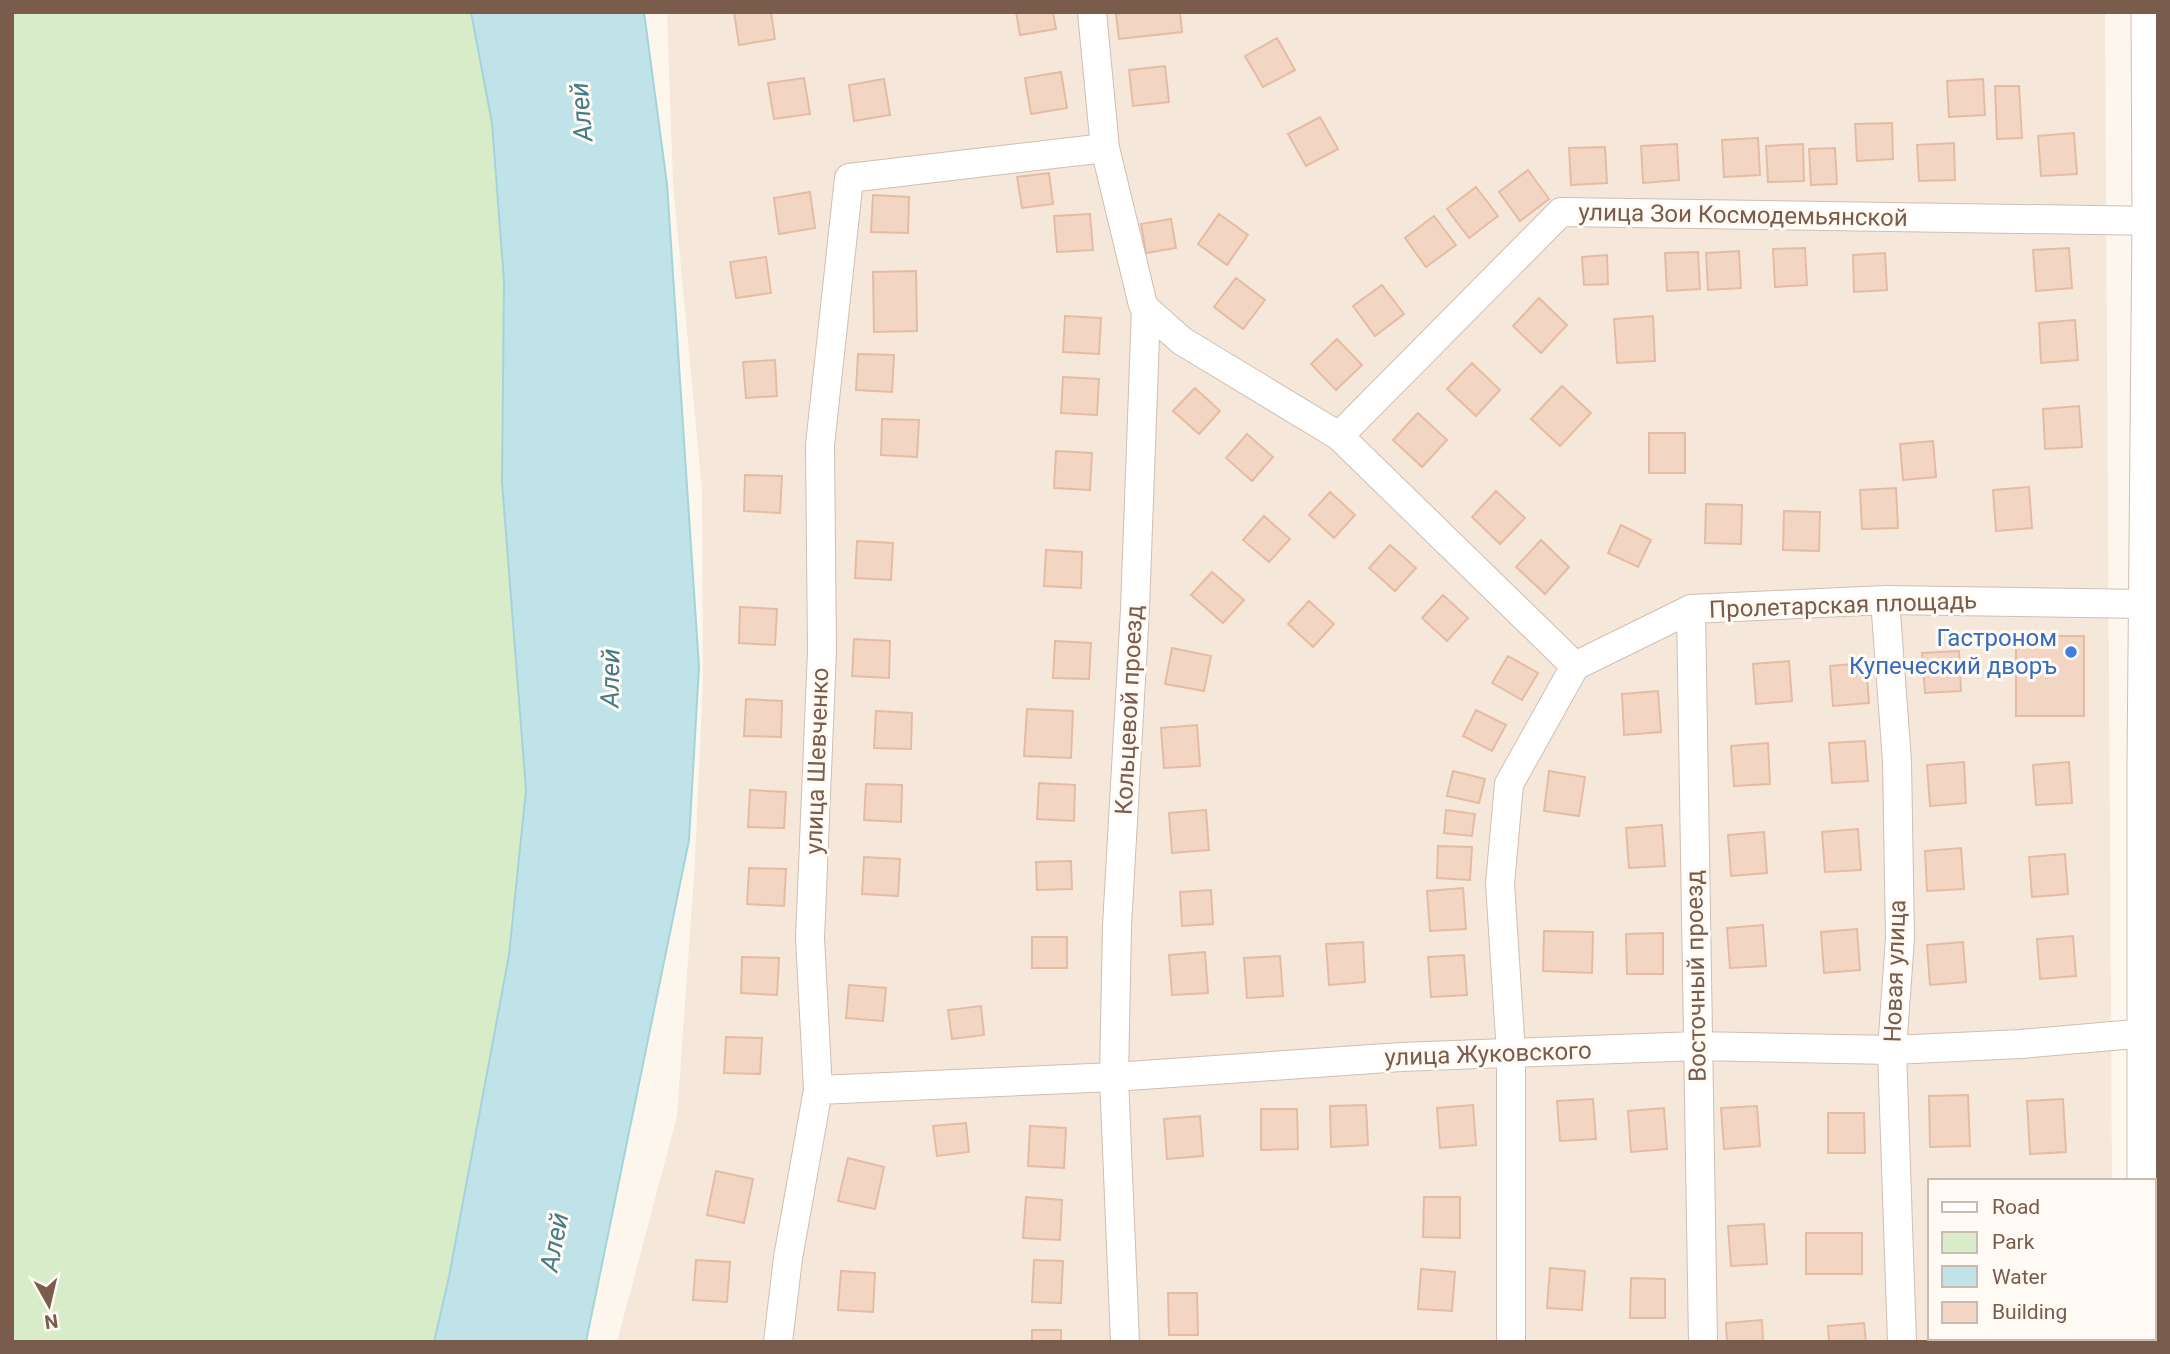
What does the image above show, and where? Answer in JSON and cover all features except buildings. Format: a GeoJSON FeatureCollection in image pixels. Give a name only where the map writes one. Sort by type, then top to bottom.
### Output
{"type":"FeatureCollection","features":[{"type":"Feature","properties":{"kind":"street"},"geometry":{"type":"LineString","coordinates":[[1092,12],[1105,149],[1143,305],[1182,341],[1339,436],[1575,666],[1509,784],[1500,884],[1511,1053],[1511,1342]]}},
{"type":"Feature","properties":{"kind":"street"},"geometry":{"type":"LineString","coordinates":[[2145,1179],[2152,1033],[2151,762],[2146,604],[2153,536],[2154,220],[2149,12]]}},
{"type":"Feature","properties":{"kind":"street","name":"улица Шевченко"},"geometry":{"type":"LineString","coordinates":[[778,1342],[788,1258],[818,1090],[810,938],[822,651],[820,445],[849,178],[1105,149]]}},
{"type":"Feature","properties":{"kind":"street","name":"улица Зои Космодемьянской"},"geometry":{"type":"LineString","coordinates":[[1339,436],[1561,212],[2154,220]]}},
{"type":"Feature","properties":{"kind":"street","name":"Кольцевой проезд"},"geometry":{"type":"LineString","coordinates":[[1125,1342],[1114,1077],[1117,926],[1135,609],[1146,309]]}},
{"type":"Feature","properties":{"kind":"street","name":"Пролетарская площадь"},"geometry":{"type":"LineString","coordinates":[[1575,666],[1691,609],[1885,600],[2146,604]]}},
{"type":"Feature","properties":{"kind":"street","name":"Новая улица"},"geometry":{"type":"LineString","coordinates":[[1885,600],[1897,761],[1900,938],[1892,1050],[1902,1342]]}},
{"type":"Feature","properties":{"kind":"street","name":"Восточный проезд"},"geometry":{"type":"LineString","coordinates":[[1691,609],[1703,1342]]}},
{"type":"Feature","properties":{"kind":"street","name":"улица Жуковского"},"geometry":{"type":"LineString","coordinates":[[818,1090],[1114,1077],[1401,1057],[1697,1046],[1892,1050],[2021,1044],[2152,1033]]}},
{"type":"Feature","properties":{"kind":"shaded area"},"geometry":{"type":"Polygon","coordinates":[[[667,12],[2105,12],[2112,1179],[1928,1179],[1928,1340],[2113,1342],[617,1342],[677,1116],[695,862],[703,677],[702,491],[673,183],[667,12]]]}},
{"type":"Feature","properties":{"kind":"green space"},"geometry":{"type":"Polygon","coordinates":[[[12,12],[471,12],[492,123],[504,281],[502,482],[526,790],[509,955],[449,1277],[434,1342],[12,1342],[12,12]]]}},
{"type":"Feature","properties":{"kind":"water","name":"Алей"},"geometry":{"type":"Polygon","coordinates":[[[471,12],[644,12],[667,184],[699,667],[689,840],[586,1342],[434,1342],[449,1277],[509,955],[526,790],[502,482],[504,281],[492,123],[471,12]]]}},
{"type":"Feature","properties":{"kind":"place","name":"Гастроном Купеческий дворъ"},"geometry":{"type":"Point","coordinates":[2071,652]}}]}
